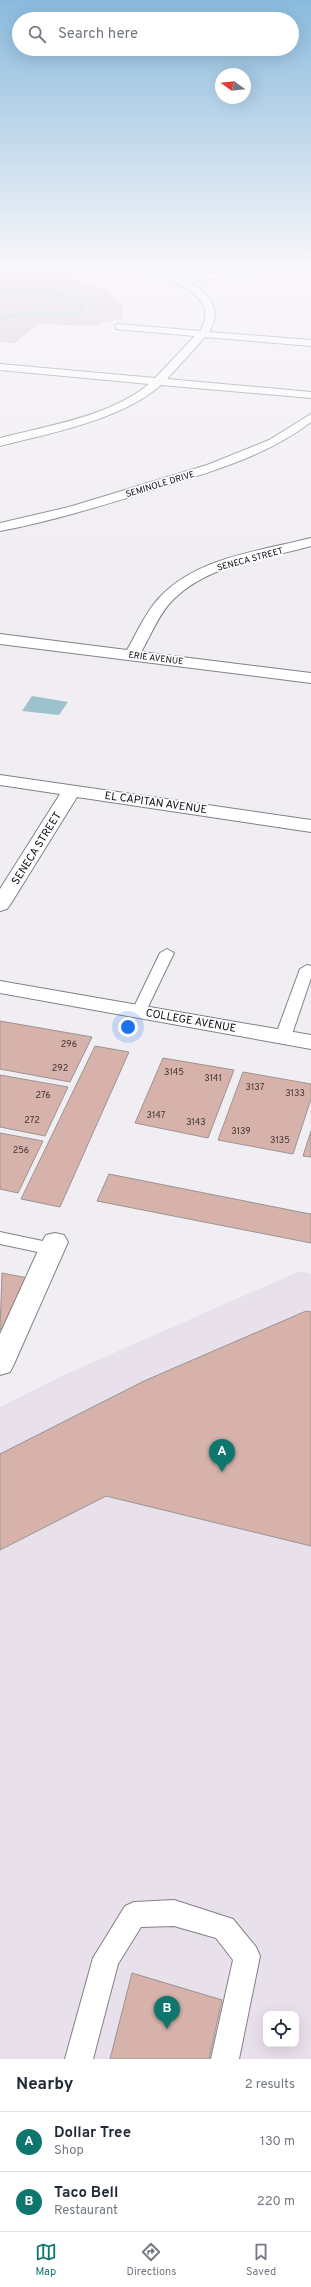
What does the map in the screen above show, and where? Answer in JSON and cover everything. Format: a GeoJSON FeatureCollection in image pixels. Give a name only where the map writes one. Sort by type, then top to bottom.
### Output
{"type":"FeatureCollection","features":[{"type":"Feature","properties":{"kind":"street"},"geometry":{"type":"LineString","coordinates":[[0,442],[96,414],[128,402],[161,382],[175,366]]}},
{"type":"Feature","properties":{"kind":"street"},"geometry":{"type":"LineString","coordinates":[[0,368],[311,395]]}},
{"type":"Feature","properties":{"kind":"street","name":"SEMINOLE DRIVE"},"geometry":{"type":"LineString","coordinates":[[0,527],[62,514],[222,464],[271,443],[311,417]]}},
{"type":"Feature","properties":{"kind":"street","name":"SENECA STREET"},"geometry":{"type":"LineString","coordinates":[[132,655],[163,602],[179,586],[195,576],[216,567],[310,544]]}},
{"type":"Feature","properties":{"kind":"street","name":"ERIE AVENUE"},"geometry":{"type":"LineString","coordinates":[[0,639],[311,678]]}},
{"type":"Feature","properties":{"kind":"street","name":"EL CAPITAN AVENUE"},"geometry":{"type":"LineString","coordinates":[[0,780],[311,826]]}},
{"type":"Feature","properties":{"kind":"street","name":"SENECA STREET"},"geometry":{"type":"LineString","coordinates":[[0,905],[72,790]]}},
{"type":"Feature","properties":{"kind":"street","name":"COLLEGE AVENUE"},"geometry":{"type":"LineString","coordinates":[[0,987],[311,1042]]}},
{"type":"Feature","properties":{"kind":"street"},"geometry":{"type":"LineString","coordinates":[[0,1364],[54,1245]]}},
{"type":"Feature","properties":{"kind":"lane"},"geometry":{"type":"LineString","coordinates":[[139,1011],[167,953]]}},
{"type":"Feature","properties":{"kind":"lane"},"geometry":{"type":"LineString","coordinates":[[283,1037],[307,969]]}},
{"type":"Feature","properties":{"kind":"lane"},"geometry":{"type":"LineString","coordinates":[[0,1238],[54,1245]]}},
{"type":"Feature","properties":{"kind":"lane"},"geometry":{"type":"LineString","coordinates":[[79,2059],[106,1958],[122,1933],[134,1915],[174,1913],[224,1928],[247,1956],[226,2059]]}},
{"type":"Feature","properties":{"kind":"shaded area"},"geometry":{"type":"Polygon","coordinates":[[[300,1271],[311,1274],[311,2059],[0,2059],[0,1407],[66,1374],[300,1271]]]}},
{"type":"Feature","properties":{"kind":"water"},"geometry":{"type":"Polygon","coordinates":[[[32,696],[68,702],[59,715],[22,711],[32,696]]]}},
{"type":"Feature","properties":{"kind":"building"},"geometry":{"type":"Polygon","coordinates":[[[0,1021],[92,1037],[70,1082],[0,1069],[0,1021]]]}},
{"type":"Feature","properties":{"kind":"building"},"geometry":{"type":"Polygon","coordinates":[[[95,1046],[129,1052],[60,1207],[21,1199],[95,1046]]]}},
{"type":"Feature","properties":{"kind":"building"},"geometry":{"type":"Polygon","coordinates":[[[163,1058],[234,1070],[208,1138],[135,1123],[163,1058]]]}},
{"type":"Feature","properties":{"kind":"building"},"geometry":{"type":"Polygon","coordinates":[[[243,1072],[311,1084],[311,1099],[293,1154],[218,1140],[243,1072]]]}},
{"type":"Feature","properties":{"kind":"building"},"geometry":{"type":"Polygon","coordinates":[[[0,1075],[68,1087],[45,1136],[0,1127],[0,1075]]]}},
{"type":"Feature","properties":{"kind":"building"},"geometry":{"type":"Polygon","coordinates":[[[311,1131],[311,1157],[303,1156],[311,1131]]]}},
{"type":"Feature","properties":{"kind":"building"},"geometry":{"type":"Polygon","coordinates":[[[0,1133],[43,1141],[18,1193],[0,1189],[0,1133]]]}},
{"type":"Feature","properties":{"kind":"building"},"geometry":{"type":"Polygon","coordinates":[[[109,1174],[311,1213],[311,1243],[97,1201],[109,1174]]]}},
{"type":"Feature","properties":{"kind":"building"},"geometry":{"type":"Polygon","coordinates":[[[2,1273],[28,1278],[4,1330],[0,1329],[2,1273]]]}},
{"type":"Feature","properties":{"kind":"building"},"geometry":{"type":"Polygon","coordinates":[[[306,1311],[311,1312],[311,1546],[106,1496],[0,1550],[0,1454],[144,1381],[306,1311]]]}},
{"type":"Feature","properties":{"kind":"building"},"geometry":{"type":"Polygon","coordinates":[[[132,1973],[222,2000],[209,2059],[110,2059],[132,1973]]]}},
{"type":"Feature","properties":{"kind":"place","name":"Dollar Tree"},"geometry":{"type":"Point","coordinates":[222,1472]}},
{"type":"Feature","properties":{"kind":"place","name":"Taco Bell"},"geometry":{"type":"Point","coordinates":[167,2029]}}]}
